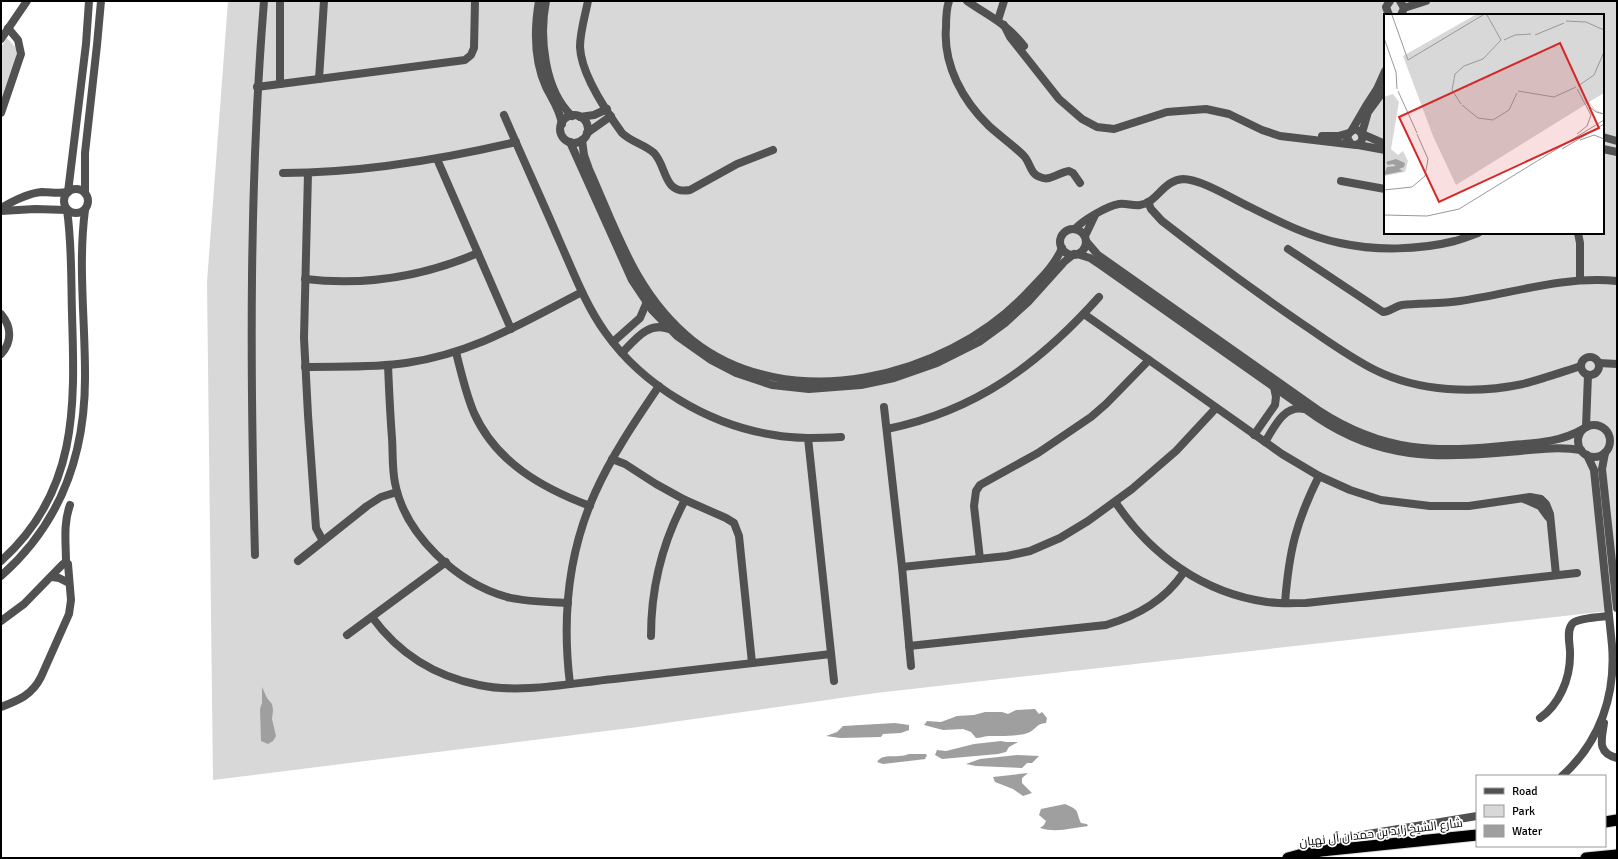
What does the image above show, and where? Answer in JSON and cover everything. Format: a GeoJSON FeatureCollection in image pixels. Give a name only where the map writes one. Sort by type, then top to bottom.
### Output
{"type":"FeatureCollection","features":[{"type":"Feature","properties":{"kind":"highway"},"geometry":{"type":"LineString","coordinates":[[1606,822],[1617,820]]}},
{"type":"Feature","properties":{"kind":"highway","name":"شارع الشيخ زايد بن حمدان آل نهيان"},"geometry":{"type":"LineString","coordinates":[[1288,858],[1321,852],[1476,835]]}},
{"type":"Feature","properties":{"kind":"highway"},"geometry":{"type":"LineString","coordinates":[[1586,858],[1617,855]]}},
{"type":"Feature","properties":{"kind":"street"},"geometry":{"type":"LineString","coordinates":[[1,39],[27,1]]}},
{"type":"Feature","properties":{"kind":"street"},"geometry":{"type":"LineString","coordinates":[[1,561],[27,533],[45,504],[60,472],[68,442],[72,415],[74,373],[71,251],[67,210],[63,203],[65,195],[68,192],[86,44],[89,1]]}},
{"type":"Feature","properties":{"kind":"street"},"geometry":{"type":"LineString","coordinates":[[1,576],[23,555],[48,521],[66,488],[79,445],[85,385],[82,232],[85,210],[88,204],[85,193],[85,153],[101,1]]}},
{"type":"Feature","properties":{"kind":"street"},"geometry":{"type":"LineString","coordinates":[[256,556],[252,438],[252,204],[257,88],[264,1]]}},
{"type":"Feature","properties":{"kind":"street"},"geometry":{"type":"LineString","coordinates":[[280,1],[280,84]]}},
{"type":"Feature","properties":{"kind":"street"},"geometry":{"type":"LineString","coordinates":[[319,79],[324,1]]}},
{"type":"Feature","properties":{"kind":"street"},"geometry":{"type":"LineString","coordinates":[[257,88],[465,60],[471,55],[474,48],[475,1]]}},
{"type":"Feature","properties":{"kind":"street"},"geometry":{"type":"LineString","coordinates":[[539,1],[536,28],[537,56],[543,80],[559,111],[562,124],[562,135],[570,142],[632,280],[646,304],[669,329],[699,353],[748,378],[772,385],[796,388],[826,388],[879,382],[908,374],[937,363],[979,342],[1017,313],[1064,262],[1085,247],[1085,239],[1095,215]]}},
{"type":"Feature","properties":{"kind":"street"},"geometry":{"type":"LineString","coordinates":[[546,1],[543,30],[546,63],[554,88],[564,106],[587,124],[584,155],[633,267],[654,302],[673,323],[704,348],[738,366],[770,376],[808,380],[854,378],[896,370],[938,356],[976,336],[1002,317],[1049,270],[1062,248]]}},
{"type":"Feature","properties":{"kind":"street"},"geometry":{"type":"LineString","coordinates":[[588,1],[581,35],[581,53],[586,73],[609,113],[626,136],[653,152],[659,160],[669,183],[674,188],[690,190],[737,164],[773,150]]}},
{"type":"Feature","properties":{"kind":"street"},"geometry":{"type":"LineString","coordinates":[[949,1],[946,33],[947,55],[955,76],[970,104],[989,126],[1024,156],[1032,171],[1037,176],[1046,178],[1069,171],[1073,173],[1080,183]]}},
{"type":"Feature","properties":{"kind":"street"},"geometry":{"type":"LineString","coordinates":[[967,1],[1001,23],[1014,34],[1059,92],[1084,114],[1098,122],[1107,124],[1115,123],[1161,108],[1200,104],[1225,108],[1286,133],[1327,137],[1358,130],[1362,134],[1384,144]]}},
{"type":"Feature","properties":{"kind":"street"},"geometry":{"type":"LineString","coordinates":[[1004,1],[1001,23],[1010,37],[1059,99],[1082,119],[1097,127],[1114,129],[1167,112],[1206,109],[1229,114],[1262,130],[1280,136],[1355,144],[1384,150]]}},
{"type":"Feature","properties":{"kind":"street"},"geometry":{"type":"LineString","coordinates":[[1380,1],[1388,11]]}},
{"type":"Feature","properties":{"kind":"street"},"geometry":{"type":"LineString","coordinates":[[1401,8],[1426,1]]}},
{"type":"Feature","properties":{"kind":"street"},"geometry":{"type":"LineString","coordinates":[[1,113],[20,54],[18,40],[8,28]]}},
{"type":"Feature","properties":{"kind":"street"},"geometry":{"type":"LineString","coordinates":[[1355,144],[1348,140],[1350,131],[1377,89],[1384,73]]}},
{"type":"Feature","properties":{"kind":"street"},"geometry":{"type":"LineString","coordinates":[[1355,144],[1363,139],[1362,134],[1368,112],[1384,90]]}},
{"type":"Feature","properties":{"kind":"street"},"geometry":{"type":"LineString","coordinates":[[562,124],[566,118],[609,113]]}},
{"type":"Feature","properties":{"kind":"street"},"geometry":{"type":"LineString","coordinates":[[570,142],[576,142],[585,137],[609,113]]}},
{"type":"Feature","properties":{"kind":"street"},"geometry":{"type":"LineString","coordinates":[[504,115],[582,292],[599,322],[613,342],[640,370],[674,397],[700,412],[737,426],[775,436],[808,438],[841,437]]}},
{"type":"Feature","properties":{"kind":"street"},"geometry":{"type":"LineString","coordinates":[[1604,137],[1617,141]]}},
{"type":"Feature","properties":{"kind":"street"},"geometry":{"type":"LineString","coordinates":[[282,173],[308,173],[383,168],[437,159],[516,142]]}},
{"type":"Feature","properties":{"kind":"street"},"geometry":{"type":"LineString","coordinates":[[1604,149],[1617,152]]}},
{"type":"Feature","properties":{"kind":"street"},"geometry":{"type":"LineString","coordinates":[[437,159],[511,329]]}},
{"type":"Feature","properties":{"kind":"street"},"geometry":{"type":"LineString","coordinates":[[308,173],[305,279],[305,367],[316,528],[323,541]]}},
{"type":"Feature","properties":{"kind":"street"},"geometry":{"type":"LineString","coordinates":[[1075,229],[1082,222],[1114,205],[1138,205],[1148,202],[1168,184],[1175,181],[1187,180],[1200,183],[1299,230],[1340,243],[1376,247],[1411,247],[1455,241],[1473,234]]}},
{"type":"Feature","properties":{"kind":"street"},"geometry":{"type":"LineString","coordinates":[[1341,181],[1384,189]]}},
{"type":"Feature","properties":{"kind":"street"},"geometry":{"type":"LineString","coordinates":[[1,209],[14,201],[42,192],[56,194],[77,189],[85,193]]}},
{"type":"Feature","properties":{"kind":"street"},"geometry":{"type":"LineString","coordinates":[[32,195],[31,201],[35,209]]}},
{"type":"Feature","properties":{"kind":"street"},"geometry":{"type":"LineString","coordinates":[[1148,202],[1151,209],[1162,221],[1240,282],[1355,359],[1387,376],[1412,383],[1440,388],[1483,389],[1523,384],[1581,366]]}},
{"type":"Feature","properties":{"kind":"street"},"geometry":{"type":"LineString","coordinates":[[1,209],[67,210],[74,214],[78,214],[85,210]]}},
{"type":"Feature","properties":{"kind":"street"},"geometry":{"type":"LineString","coordinates":[[1606,429],[1614,443],[1605,453],[1594,457],[1563,448],[1446,456],[1403,453],[1356,439],[1326,424],[1090,258],[1067,253],[1062,248],[1060,241],[1062,234],[1068,230],[1075,229],[1080,231],[1098,255],[1305,401],[1339,423],[1362,434],[1385,442],[1407,447],[1462,449],[1551,442],[1568,437],[1584,428],[1596,425],[1617,433]]}},
{"type":"Feature","properties":{"kind":"street"},"geometry":{"type":"LineString","coordinates":[[1578,234],[1580,242],[1580,280]]}},
{"type":"Feature","properties":{"kind":"street"},"geometry":{"type":"LineString","coordinates":[[1288,249],[1383,312],[1388,312],[1401,305],[1460,301],[1544,284],[1580,280],[1617,281]]}},
{"type":"Feature","properties":{"kind":"street"},"geometry":{"type":"LineString","coordinates":[[305,279],[353,282],[396,278],[432,270],[478,253]]}},
{"type":"Feature","properties":{"kind":"street"},"geometry":{"type":"LineString","coordinates":[[305,367],[388,365],[421,361],[456,352],[483,343],[582,292]]}},
{"type":"Feature","properties":{"kind":"street"},"geometry":{"type":"LineString","coordinates":[[886,429],[946,412],[978,397],[1028,365],[1072,326],[1099,297]]}},
{"type":"Feature","properties":{"kind":"street"},"geometry":{"type":"LineString","coordinates":[[613,342],[640,318],[646,304]]}},
{"type":"Feature","properties":{"kind":"street"},"geometry":{"type":"LineString","coordinates":[[1,314],[9,326],[10,334],[6,348],[1,354]]}},
{"type":"Feature","properties":{"kind":"street"},"geometry":{"type":"LineString","coordinates":[[1084,314],[1254,435],[1319,476],[1366,496],[1413,505],[1469,506],[1524,499],[1540,506],[1550,519],[1556,574]]}},
{"type":"Feature","properties":{"kind":"street"},"geometry":{"type":"LineString","coordinates":[[622,352],[646,330],[653,327],[669,329]]}},
{"type":"Feature","properties":{"kind":"street"},"geometry":{"type":"LineString","coordinates":[[629,328],[638,338]]}},
{"type":"Feature","properties":{"kind":"street"},"geometry":{"type":"LineString","coordinates":[[456,352],[465,386],[475,414],[485,433],[499,451],[519,469],[542,484],[590,506]]}},
{"type":"Feature","properties":{"kind":"street"},"geometry":{"type":"LineString","coordinates":[[1587,357],[1596,358],[1599,363],[1598,372],[1593,375],[1588,375],[1582,371],[1582,360],[1587,357]]}},
{"type":"Feature","properties":{"kind":"street"},"geometry":{"type":"LineString","coordinates":[[980,559],[974,506],[976,491],[980,485],[1038,453],[1091,417],[1149,360]]}},
{"type":"Feature","properties":{"kind":"street"},"geometry":{"type":"LineString","coordinates":[[1599,363],[1617,364]]}},
{"type":"Feature","properties":{"kind":"street"},"geometry":{"type":"LineString","coordinates":[[388,365],[394,474],[397,492],[413,526],[428,545],[446,562],[476,584],[498,594],[529,600],[568,603]]}},
{"type":"Feature","properties":{"kind":"street"},"geometry":{"type":"LineString","coordinates":[[1588,375],[1584,428],[1578,440],[1594,470],[1609,616],[1612,670],[1610,691],[1601,736],[1602,745],[1606,753],[1617,758]]}},
{"type":"Feature","properties":{"kind":"street"},"geometry":{"type":"LineString","coordinates":[[570,684],[566,639],[568,603],[575,555],[590,506],[612,459],[659,386]]}},
{"type":"Feature","properties":{"kind":"street"},"geometry":{"type":"LineString","coordinates":[[1254,435],[1275,405],[1276,397],[1274,387]]}},
{"type":"Feature","properties":{"kind":"street"},"geometry":{"type":"LineString","coordinates":[[884,407],[902,567],[911,666]]}},
{"type":"Feature","properties":{"kind":"street"},"geometry":{"type":"LineString","coordinates":[[902,567],[1008,556],[1039,548],[1060,538],[1116,503],[1176,451],[1216,408]]}},
{"type":"Feature","properties":{"kind":"street"},"geometry":{"type":"LineString","coordinates":[[1265,442],[1284,414],[1296,408],[1304,409]]}},
{"type":"Feature","properties":{"kind":"street"},"geometry":{"type":"LineString","coordinates":[[808,438],[834,681]]}},
{"type":"Feature","properties":{"kind":"street"},"geometry":{"type":"LineString","coordinates":[[1605,453],[1602,469],[1617,608]]}},
{"type":"Feature","properties":{"kind":"street"},"geometry":{"type":"LineString","coordinates":[[612,459],[625,464],[684,500],[734,523],[738,532],[752,663]]}},
{"type":"Feature","properties":{"kind":"street"},"geometry":{"type":"LineString","coordinates":[[1286,603],[1288,569],[1292,546],[1298,524],[1319,476]]}},
{"type":"Feature","properties":{"kind":"street"},"geometry":{"type":"LineString","coordinates":[[298,561],[374,501],[397,492]]}},
{"type":"Feature","properties":{"kind":"street"},"geometry":{"type":"LineString","coordinates":[[651,636],[652,605],[658,566],[671,528],[684,500]]}},
{"type":"Feature","properties":{"kind":"street"},"geometry":{"type":"LineString","coordinates":[[1116,503],[1136,530],[1151,545],[1184,572],[1211,586],[1232,594],[1268,602],[1306,603],[1556,574],[1576,573]]}},
{"type":"Feature","properties":{"kind":"street"},"geometry":{"type":"LineString","coordinates":[[1,707],[25,697],[37,684],[69,614],[71,600],[69,565],[66,563],[65,528],[66,516],[70,505]]}},
{"type":"Feature","properties":{"kind":"street"},"geometry":{"type":"LineString","coordinates":[[347,636],[446,562]]}},
{"type":"Feature","properties":{"kind":"street"},"geometry":{"type":"LineString","coordinates":[[1,622],[24,604],[63,564],[66,563]]}},
{"type":"Feature","properties":{"kind":"street"},"geometry":{"type":"LineString","coordinates":[[909,646],[1106,625],[1131,617],[1148,608],[1171,589],[1184,572]]}},
{"type":"Feature","properties":{"kind":"street"},"geometry":{"type":"LineString","coordinates":[[52,577],[59,578],[69,583]]}},
{"type":"Feature","properties":{"kind":"street"},"geometry":{"type":"LineString","coordinates":[[1540,718],[1552,708],[1560,695],[1566,680],[1570,656],[1568,632],[1571,625],[1577,621],[1609,616]]}},
{"type":"Feature","properties":{"kind":"street"},"geometry":{"type":"LineString","coordinates":[[372,617],[387,636],[405,653],[424,666],[456,680],[480,686],[505,689],[570,684],[831,654]]}},
{"type":"Feature","properties":{"kind":"street"},"geometry":{"type":"LineString","coordinates":[[1563,775],[1583,754],[1592,740],[1605,712]]}},
{"type":"Feature","properties":{"kind":"street"},"geometry":{"type":"LineString","coordinates":[[1321,852],[1352,838],[1368,834],[1476,816]]}},
{"type":"Feature","properties":{"kind":"green space"},"geometry":{"type":"Polygon","coordinates":[[[228,1],[1617,1],[1617,610],[876,693],[638,727],[213,780],[207,282],[228,1]]]}},
{"type":"Feature","properties":{"kind":"green space"},"geometry":{"type":"Polygon","coordinates":[[[7,38],[16,48],[17,61],[1,105],[1,47],[7,38]]]}},
{"type":"Feature","properties":{"kind":"water"},"geometry":{"type":"Polygon","coordinates":[[[262,687],[267,698],[272,704],[272,719],[276,736],[273,741],[268,744],[261,741],[260,709],[262,703],[262,687]]]}},
{"type":"Feature","properties":{"kind":"water"},"geometry":{"type":"Polygon","coordinates":[[[1035,709],[1039,714],[1042,712],[1047,718],[1046,723],[1038,725],[1026,734],[1020,735],[987,736],[976,738],[971,732],[963,729],[943,730],[924,725],[927,721],[941,722],[957,716],[974,715],[985,712],[1002,712],[1008,714],[1016,710],[1035,709]]]}},
{"type":"Feature","properties":{"kind":"water"},"geometry":{"type":"Polygon","coordinates":[[[895,723],[909,725],[909,730],[901,733],[883,734],[881,737],[840,738],[826,736],[837,732],[843,726],[895,723]]]}},
{"type":"Feature","properties":{"kind":"water"},"geometry":{"type":"Polygon","coordinates":[[[1001,741],[1018,742],[1009,747],[1006,752],[998,754],[942,759],[935,755],[937,750],[946,751],[974,744],[1001,741]]]}},
{"type":"Feature","properties":{"kind":"water"},"geometry":{"type":"Polygon","coordinates":[[[909,754],[926,754],[927,756],[925,758],[926,759],[883,764],[877,762],[879,759],[887,756],[902,756],[909,754]]]}},
{"type":"Feature","properties":{"kind":"water"},"geometry":{"type":"Polygon","coordinates":[[[1017,755],[1039,756],[1032,763],[1027,763],[1022,768],[976,766],[966,764],[980,759],[1017,755]]]}},
{"type":"Feature","properties":{"kind":"water"},"geometry":{"type":"Polygon","coordinates":[[[1028,773],[1022,778],[1022,783],[1032,793],[1023,796],[1013,789],[995,782],[993,777],[1028,773]]]}},
{"type":"Feature","properties":{"kind":"water"},"geometry":{"type":"Polygon","coordinates":[[[1065,804],[1076,810],[1081,823],[1087,824],[1088,826],[1058,830],[1040,828],[1046,821],[1039,815],[1041,809],[1065,804]]]}}]}
